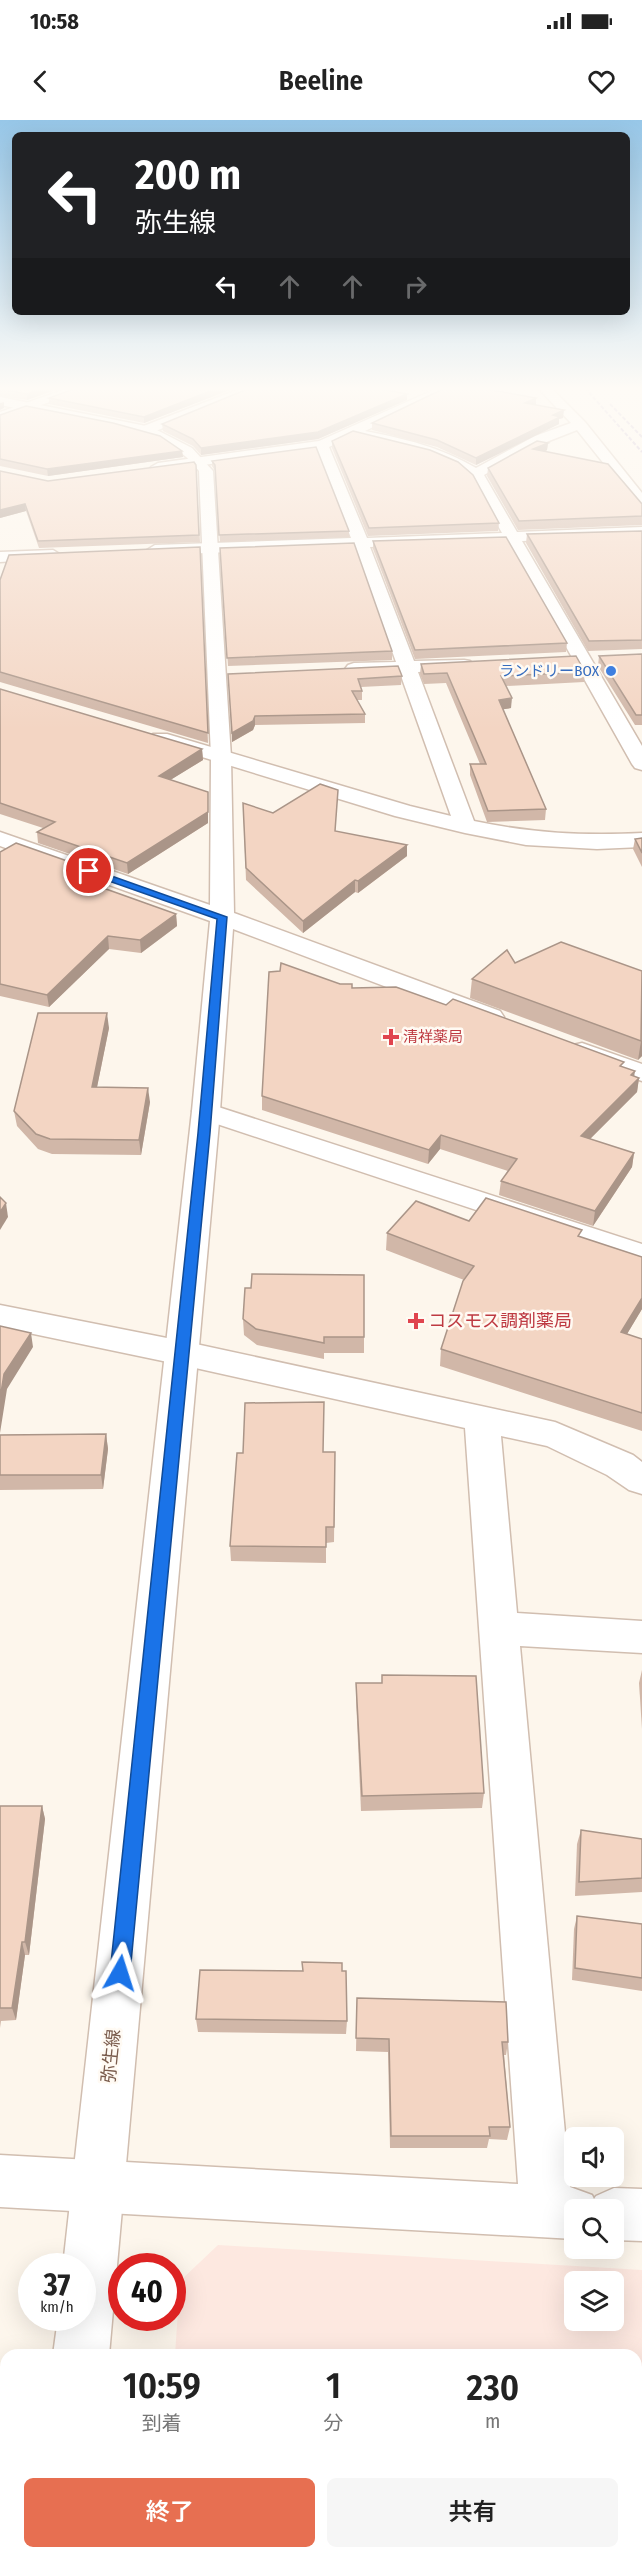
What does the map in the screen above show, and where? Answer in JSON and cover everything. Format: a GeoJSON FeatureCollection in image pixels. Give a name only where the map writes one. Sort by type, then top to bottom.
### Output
{"type":"FeatureCollection","features":[{"type":"Feature","properties":{"kind":"street","name":"弥生線"},"geometry":{"type":"LineString","coordinates":[[82,2349],[206,1111],[222,917],[223,674],[208,502]]}},
{"type":"Feature","properties":{"kind":"street"},"geometry":{"type":"LineString","coordinates":[[345,502],[465,826]]}},
{"type":"Feature","properties":{"kind":"street"},"geometry":{"type":"LineString","coordinates":[[491,502],[642,764]]}},
{"type":"Feature","properties":{"kind":"street"},"geometry":{"type":"LineString","coordinates":[[141,551],[642,532]]}},
{"type":"Feature","properties":{"kind":"street"},"geometry":{"type":"LineString","coordinates":[[0,557],[70,554]]}},
{"type":"Feature","properties":{"kind":"street"},"geometry":{"type":"LineString","coordinates":[[558,660],[601,658]]}},
{"type":"Feature","properties":{"kind":"street"},"geometry":{"type":"LineString","coordinates":[[336,670],[477,664]]}},
{"type":"Feature","properties":{"kind":"street"},"geometry":{"type":"LineString","coordinates":[[143,734],[403,811],[465,826],[526,838],[597,842],[642,840]]}},
{"type":"Feature","properties":{"kind":"street"},"geometry":{"type":"LineString","coordinates":[[0,839],[222,917],[509,1024]]}},
{"type":"Feature","properties":{"kind":"street"},"geometry":{"type":"LineString","coordinates":[[564,1044],[642,1073]]}},
{"type":"Feature","properties":{"kind":"street"},"geometry":{"type":"LineString","coordinates":[[206,1111],[642,1255]]}},
{"type":"Feature","properties":{"kind":"street"},"geometry":{"type":"LineString","coordinates":[[0,1316],[182,1353],[555,1435],[621,1466],[642,1480]]}},
{"type":"Feature","properties":{"kind":"street"},"geometry":{"type":"LineString","coordinates":[[0,2181],[560,2212],[500,1628],[482,1419]]}},
{"type":"Feature","properties":{"kind":"street"},"geometry":{"type":"LineString","coordinates":[[500,1628],[642,1637]]}},
{"type":"Feature","properties":{"kind":"street"},"geometry":{"type":"LineString","coordinates":[[624,2215],[642,2216]]}},
{"type":"Feature","properties":{"kind":"shaded area"},"geometry":{"type":"Polygon","coordinates":[[[218,2245],[642,2270],[642,2349],[175,2349],[177,2331],[186,2331],[186,2275],[218,2245]]]}},
{"type":"Feature","properties":{"kind":"building"},"geometry":{"type":"Polygon","coordinates":[[[0,502],[198,502],[199,535],[38,541],[25,504],[0,510],[0,502]]]}},
{"type":"Feature","properties":{"kind":"building"},"geometry":{"type":"Polygon","coordinates":[[[217,502],[338,502],[349,531],[219,535],[217,502]]]}},
{"type":"Feature","properties":{"kind":"building"},"geometry":{"type":"Polygon","coordinates":[[[358,502],[488,502],[499,523],[369,528],[358,502]]]}},
{"type":"Feature","properties":{"kind":"building"},"geometry":{"type":"Polygon","coordinates":[[[508,502],[640,502],[642,504],[642,516],[519,521],[508,502]]]}},
{"type":"Feature","properties":{"kind":"building"},"geometry":{"type":"Polygon","coordinates":[[[642,531],[642,640],[589,641],[527,534],[642,531]]]}},
{"type":"Feature","properties":{"kind":"building"},"geometry":{"type":"Polygon","coordinates":[[[506,537],[567,643],[415,650],[373,541],[506,537]]]}},
{"type":"Feature","properties":{"kind":"building"},"geometry":{"type":"Polygon","coordinates":[[[354,543],[392,651],[227,658],[220,548],[354,543]]]}},
{"type":"Feature","properties":{"kind":"building"},"geometry":{"type":"Polygon","coordinates":[[[200,547],[208,733],[0,672],[0,580],[9,555],[200,547]]]}},
{"type":"Feature","properties":{"kind":"building"},"geometry":{"type":"Polygon","coordinates":[[[642,654],[642,715],[636,715],[599,656],[642,654]]]}},
{"type":"Feature","properties":{"kind":"building"},"geometry":{"type":"Polygon","coordinates":[[[576,656],[585,672],[501,676],[512,698],[499,700],[546,809],[488,811],[470,764],[486,764],[447,673],[424,674],[421,664],[576,656]]]}},
{"type":"Feature","properties":{"kind":"building"},"geometry":{"type":"Polygon","coordinates":[[[398,666],[402,676],[358,679],[362,691],[352,691],[365,714],[255,716],[253,721],[232,733],[228,674],[398,666]]]}},
{"type":"Feature","properties":{"kind":"building"},"geometry":{"type":"Polygon","coordinates":[[[0,689],[202,749],[159,776],[208,792],[208,812],[127,863],[37,832],[55,822],[0,803],[0,689]]]}},
{"type":"Feature","properties":{"kind":"building"},"geometry":{"type":"Polygon","coordinates":[[[320,784],[338,790],[335,831],[407,845],[358,881],[355,880],[303,921],[246,868],[243,803],[273,813],[320,784]]]}},
{"type":"Feature","properties":{"kind":"building"},"geometry":{"type":"Polygon","coordinates":[[[642,838],[642,853],[635,839],[642,838]]]}},
{"type":"Feature","properties":{"kind":"building"},"geometry":{"type":"Polygon","coordinates":[[[16,843],[107,875],[92,884],[176,914],[140,940],[108,936],[47,995],[0,984],[0,852],[16,843]]]}},
{"type":"Feature","properties":{"kind":"building"},"geometry":{"type":"Polygon","coordinates":[[[561,942],[642,971],[641,1041],[472,979],[507,950],[515,963],[561,942]]]}},
{"type":"Feature","properties":{"kind":"building"},"geometry":{"type":"Polygon","coordinates":[[[281,963],[340,984],[352,984],[352,988],[396,987],[446,1005],[453,999],[624,1062],[620,1066],[635,1071],[631,1075],[639,1078],[581,1136],[634,1153],[595,1211],[501,1181],[517,1159],[441,1135],[429,1150],[262,1096],[269,972],[280,971],[281,963]]]}},
{"type":"Feature","properties":{"kind":"building"},"geometry":{"type":"Polygon","coordinates":[[[38,1013],[107,1013],[92,1087],[148,1088],[139,1140],[50,1139],[36,1134],[14,1111],[38,1013]]]}},
{"type":"Feature","properties":{"kind":"building"},"geometry":{"type":"Polygon","coordinates":[[[0,1197],[6,1203],[0,1212],[0,1197]]]}},
{"type":"Feature","properties":{"kind":"building"},"geometry":{"type":"Polygon","coordinates":[[[486,1198],[582,1230],[578,1236],[642,1257],[642,1298],[621,1332],[642,1339],[642,1413],[441,1349],[463,1281],[474,1266],[387,1233],[416,1201],[469,1221],[486,1198]]]}},
{"type":"Feature","properties":{"kind":"building"},"geometry":{"type":"Polygon","coordinates":[[[252,1274],[364,1275],[364,1337],[324,1337],[324,1343],[256,1329],[243,1319],[245,1288],[251,1288],[252,1274]]]}},
{"type":"Feature","properties":{"kind":"building"},"geometry":{"type":"Polygon","coordinates":[[[0,1326],[31,1333],[4,1374],[0,1399],[0,1326]]]}},
{"type":"Feature","properties":{"kind":"building"},"geometry":{"type":"Polygon","coordinates":[[[324,1402],[323,1452],[335,1452],[334,1527],[326,1527],[326,1547],[230,1546],[237,1453],[243,1453],[245,1403],[324,1402]]]}},
{"type":"Feature","properties":{"kind":"building"},"geometry":{"type":"Polygon","coordinates":[[[106,1434],[101,1475],[0,1475],[0,1435],[106,1434]]]}},
{"type":"Feature","properties":{"kind":"building"},"geometry":{"type":"Polygon","coordinates":[[[382,1675],[476,1676],[484,1793],[362,1796],[356,1683],[382,1683],[382,1675]]]}},
{"type":"Feature","properties":{"kind":"building"},"geometry":{"type":"Polygon","coordinates":[[[0,1806],[42,1806],[25,1942],[22,1942],[12,2008],[0,2008],[0,1806]]]}},
{"type":"Feature","properties":{"kind":"building"},"geometry":{"type":"Polygon","coordinates":[[[581,1830],[642,1839],[642,1878],[579,1882],[581,1830]]]}},
{"type":"Feature","properties":{"kind":"building"},"geometry":{"type":"Polygon","coordinates":[[[577,1916],[642,1924],[642,1978],[575,1968],[577,1916]]]}},
{"type":"Feature","properties":{"kind":"building"},"geometry":{"type":"Polygon","coordinates":[[[302,1962],[342,1963],[342,1971],[346,1971],[347,2021],[196,2019],[200,1970],[303,1971],[302,1962]]]}},
{"type":"Feature","properties":{"kind":"building"},"geometry":{"type":"Polygon","coordinates":[[[357,1998],[506,2002],[508,2042],[502,2042],[510,2127],[489,2127],[490,2136],[391,2136],[389,2039],[356,2038],[357,1998]]]}},
{"type":"Feature","properties":{"kind":"place","name":"ランドリーBOX"},"geometry":{"type":"Point","coordinates":[611,671]}},
{"type":"Feature","properties":{"kind":"place","name":"清祥薬局"},"geometry":{"type":"Point","coordinates":[391,1037]}},
{"type":"Feature","properties":{"kind":"place","name":"コスモス調剤薬局"},"geometry":{"type":"Point","coordinates":[416,1321]}},
{"type":"Feature","properties":{"kind":"route"},"geometry":{"type":"LineString","coordinates":[[89,871],[222,917],[204,1133],[120,1973]]}}]}
